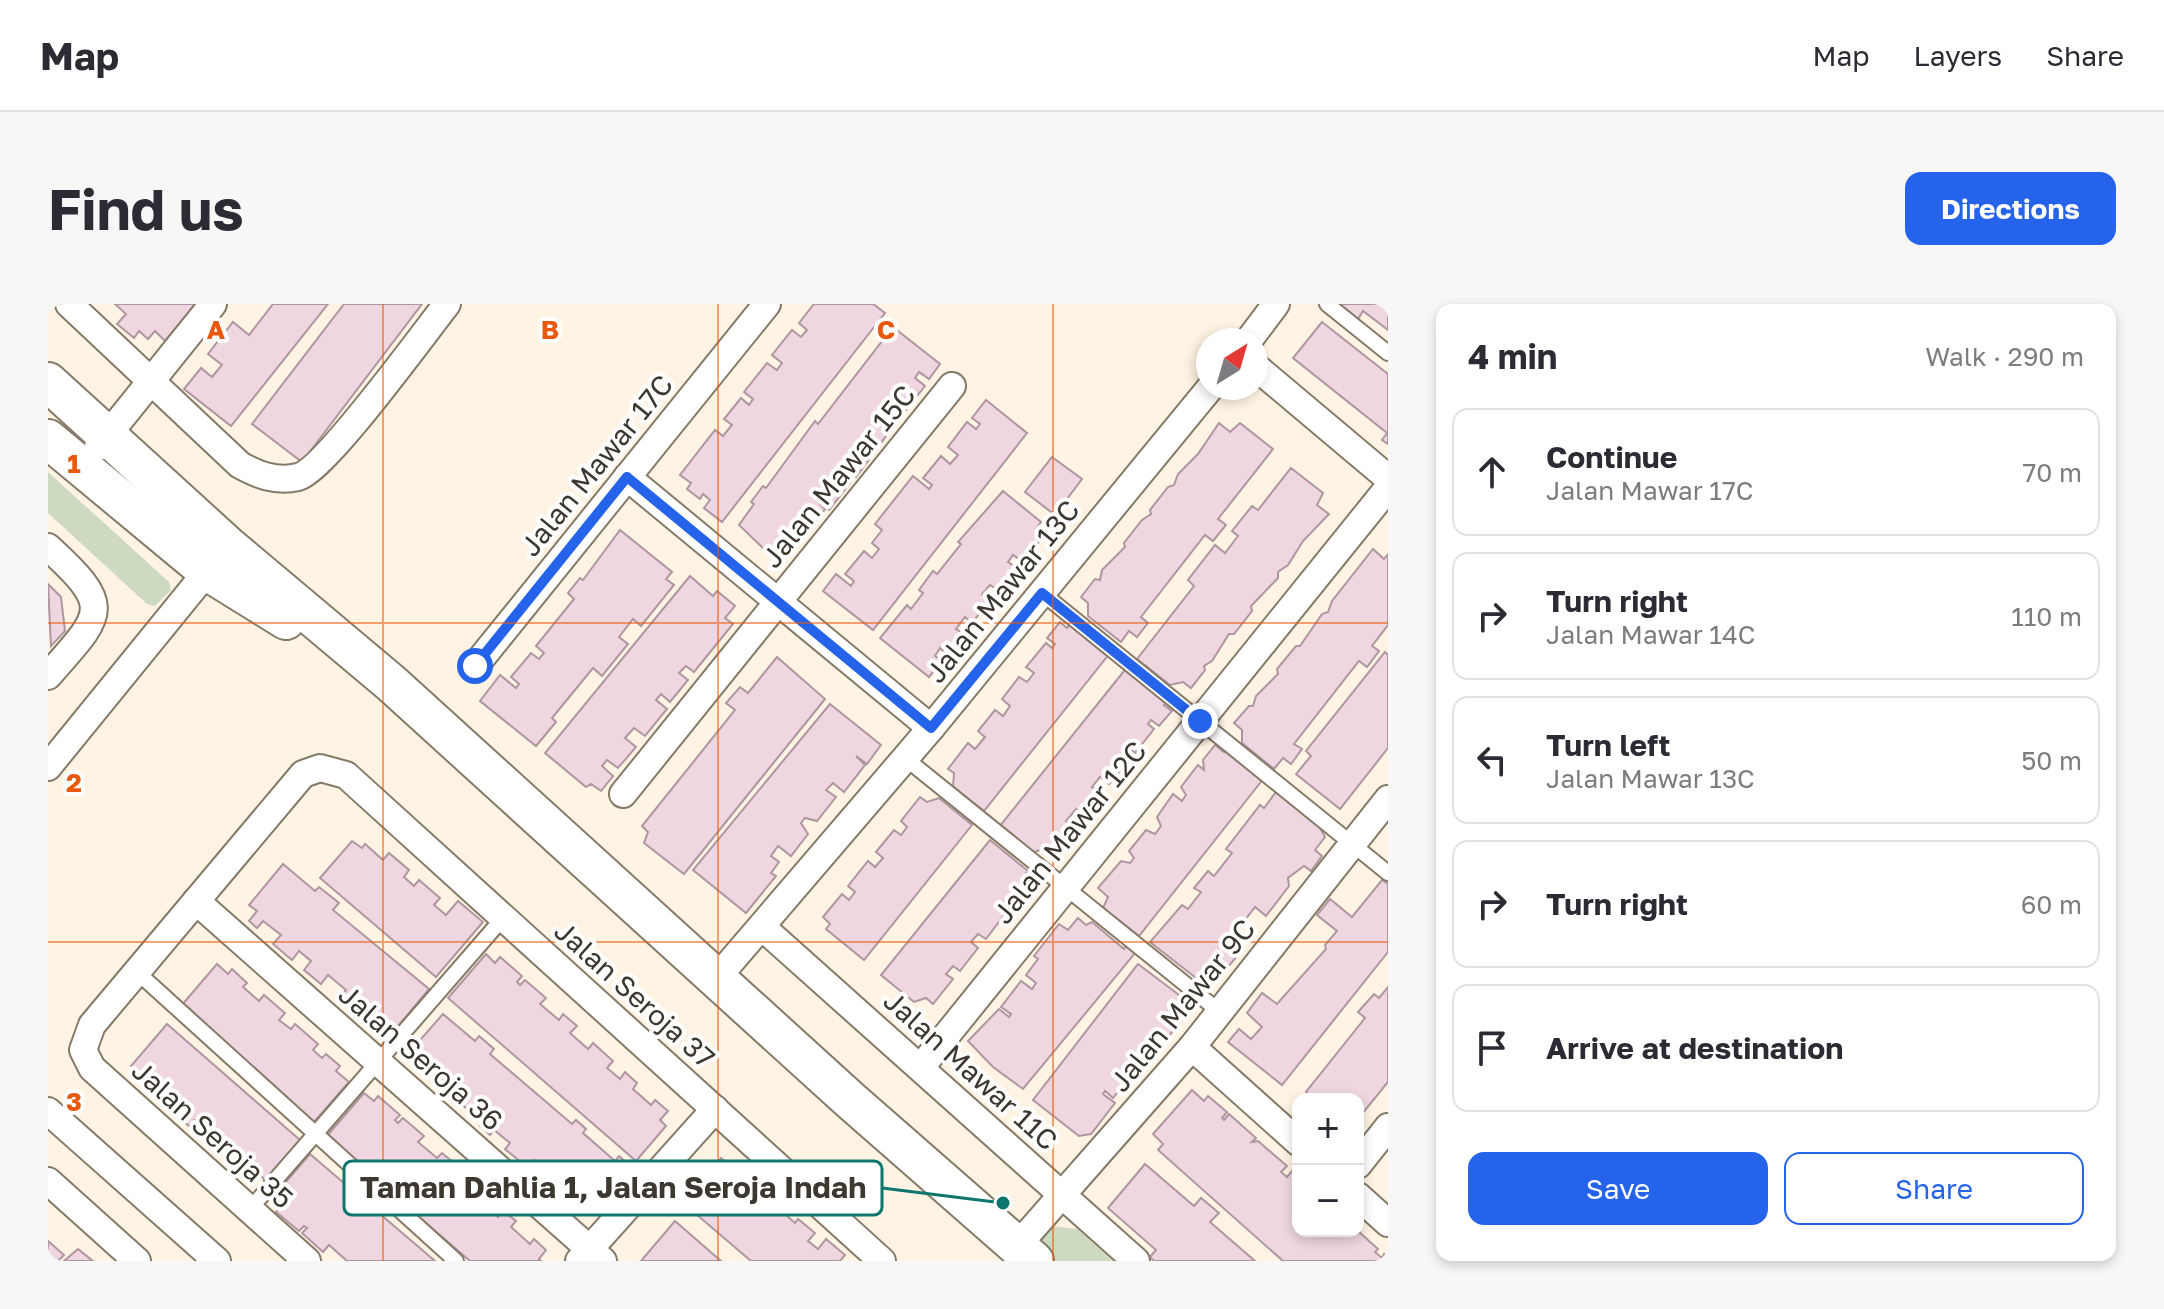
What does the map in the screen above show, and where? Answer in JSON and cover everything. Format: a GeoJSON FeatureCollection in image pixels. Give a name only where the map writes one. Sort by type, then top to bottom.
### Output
{"type":"FeatureCollection","features":[{"type":"Feature","properties":{"kind":"street"},"geometry":{"type":"LineString","coordinates":[[69,304],[240,465],[263,478],[300,477],[325,456],[443,305]]}},
{"type":"Feature","properties":{"kind":"street"},"geometry":{"type":"LineString","coordinates":[[80,468],[213,304]]}},
{"type":"Feature","properties":{"kind":"street","name":"Jalan Mawar 17C"},"geometry":{"type":"LineString","coordinates":[[475,666],[767,304]]}},
{"type":"Feature","properties":{"kind":"street"},"geometry":{"type":"LineString","coordinates":[[1258,328],[1276,304]]}},
{"type":"Feature","properties":{"kind":"street"},"geometry":{"type":"LineString","coordinates":[[1268,377],[1388,478]]}},
{"type":"Feature","properties":{"kind":"street"},"geometry":{"type":"LineString","coordinates":[[48,382],[108,436],[218,559]]}},
{"type":"Feature","properties":{"kind":"street","name":"Jalan Mawar 15C"},"geometry":{"type":"LineString","coordinates":[[623,794],[952,386]]}},
{"type":"Feature","properties":{"kind":"street","name":"Jalan Mawar 13C"},"geometry":{"type":"LineString","coordinates":[[716,979],[931,728],[1200,400]]}},
{"type":"Feature","properties":{"kind":"street"},"geometry":{"type":"LineString","coordinates":[[48,439],[80,468],[218,559],[391,683],[716,979],[1026,1254]]}},
{"type":"Feature","properties":{"kind":"street"},"geometry":{"type":"LineString","coordinates":[[627,477],[931,728]]}},
{"type":"Feature","properties":{"kind":"street","name":"Jalan Mawar 12C"},"geometry":{"type":"LineString","coordinates":[[921,1067],[1388,488]]}},
{"type":"Feature","properties":{"kind":"street"},"geometry":{"type":"LineString","coordinates":[[48,547],[84,580],[95,601],[93,625],[48,676]]}},
{"type":"Feature","properties":{"kind":"street"},"geometry":{"type":"LineString","coordinates":[[48,767],[218,559]]}},
{"type":"Feature","properties":{"kind":"street","name":"Jalan Seroja 37"},"geometry":{"type":"LineString","coordinates":[[196,901],[303,774],[320,768],[346,775],[882,1261]]}},
{"type":"Feature","properties":{"kind":"street","name":"Jalan Mawar 9C"},"geometry":{"type":"LineString","coordinates":[[1026,1254],[1062,1196],[1192,1047],[1388,799]]}},
{"type":"Feature","properties":{"kind":"street"},"geometry":{"type":"LineString","coordinates":[[137,972],[196,901]]}},
{"type":"Feature","properties":{"kind":"street","name":"Jalan Seroja 36"},"geometry":{"type":"LineString","coordinates":[[196,901],[378,1062],[590,1257]]}},
{"type":"Feature","properties":{"kind":"street","name":"Jalan Mawar 11C"},"geometry":{"type":"LineString","coordinates":[[762,927],[1136,1261]]}},
{"type":"Feature","properties":{"kind":"street","name":"Jalan Seroja 35"},"geometry":{"type":"LineString","coordinates":[[137,972],[92,1025],[83,1050],[92,1068],[307,1261]]}},
{"type":"Feature","properties":{"kind":"street"},"geometry":{"type":"LineString","coordinates":[[1192,1047],[1292,1137]]}},
{"type":"Feature","properties":{"kind":"street"},"geometry":{"type":"LineString","coordinates":[[590,1257],[715,1109]]}},
{"type":"Feature","properties":{"kind":"street"},"geometry":{"type":"LineString","coordinates":[[48,1111],[217,1261]]}},
{"type":"Feature","properties":{"kind":"street"},"geometry":{"type":"LineString","coordinates":[[1364,1157],[1388,1127]]}},
{"type":"Feature","properties":{"kind":"street"},"geometry":{"type":"LineString","coordinates":[[48,1181],[137,1261]]}},
{"type":"Feature","properties":{"kind":"street"},"geometry":{"type":"LineString","coordinates":[[1364,1201],[1388,1223]]}},
{"type":"Feature","properties":{"kind":"lane"},"geometry":{"type":"LineString","coordinates":[[1327,304],[1388,353]]}},
{"type":"Feature","properties":{"kind":"lane"},"geometry":{"type":"LineString","coordinates":[[1042,593],[1388,873]]}},
{"type":"Feature","properties":{"kind":"lane"},"geometry":{"type":"LineString","coordinates":[[905,758],[1220,1012]]}},
{"type":"Feature","properties":{"kind":"lane"},"geometry":{"type":"LineString","coordinates":[[250,1209],[503,918]]}},
{"type":"Feature","properties":{"kind":"lane"},"geometry":{"type":"LineString","coordinates":[[137,972],[456,1261]]}},
{"type":"Feature","properties":{"kind":"green space"},"geometry":{"type":"Polygon","coordinates":[[[48,472],[169,582],[171,590],[155,606],[147,604],[48,513],[48,472]]]}},
{"type":"Feature","properties":{"kind":"green space"},"geometry":{"type":"Polygon","coordinates":[[[1053,1226],[1077,1229],[1113,1261],[1056,1261],[1047,1253],[1042,1240],[1053,1226]]]}},
{"type":"Feature","properties":{"kind":"building"},"geometry":{"type":"Polygon","coordinates":[[[115,304],[196,304],[165,341],[155,331],[148,339],[139,331],[134,338],[117,324],[126,314],[115,304]]]}},
{"type":"Feature","properties":{"kind":"building"},"geometry":{"type":"Polygon","coordinates":[[[273,304],[328,304],[231,426],[184,389],[201,368],[212,377],[222,365],[208,354],[233,322],[249,335],[273,304]]]}},
{"type":"Feature","properties":{"kind":"building"},"geometry":{"type":"Polygon","coordinates":[[[344,304],[422,304],[302,462],[252,424],[344,304]]]}},
{"type":"Feature","properties":{"kind":"building"},"geometry":{"type":"Polygon","coordinates":[[[814,304],[873,304],[885,313],[722,522],[704,508],[710,500],[703,494],[700,499],[687,489],[691,483],[680,475],[715,430],[723,436],[732,425],[724,419],[741,398],[749,405],[753,399],[744,392],[767,363],[777,370],[782,363],[772,355],[792,330],[801,337],[807,330],[799,323],[814,304]]]}},
{"type":"Feature","properties":{"kind":"building"},"geometry":{"type":"Polygon","coordinates":[[[1339,304],[1388,304],[1388,330],[1363,311],[1358,319],[1339,304]]]}},
{"type":"Feature","properties":{"kind":"building"},"geometry":{"type":"Polygon","coordinates":[[[1322,322],[1388,374],[1388,444],[1382,440],[1387,433],[1293,358],[1322,322]]]}},
{"type":"Feature","properties":{"kind":"building"},"geometry":{"type":"Polygon","coordinates":[[[893,327],[940,364],[929,379],[919,372],[915,378],[925,386],[906,410],[897,403],[892,411],[900,417],[881,443],[873,436],[868,442],[877,449],[856,477],[847,470],[842,475],[851,482],[829,510],[819,503],[825,509],[805,536],[794,528],[787,538],[794,543],[784,557],[769,546],[765,550],[739,525],[754,504],[751,502],[763,486],[766,488],[815,421],[818,424],[893,327]]]}},
{"type":"Feature","properties":{"kind":"building"},"geometry":{"type":"Polygon","coordinates":[[[986,400],[1027,433],[873,630],[823,591],[836,574],[851,586],[854,581],[845,574],[864,551],[872,558],[879,549],[872,543],[882,530],[875,524],[913,476],[929,489],[932,485],[923,478],[941,456],[950,464],[958,455],[948,447],[967,422],[976,429],[980,424],[972,418],[986,400]]]}},
{"type":"Feature","properties":{"kind":"building"},"geometry":{"type":"Polygon","coordinates":[[[1219,423],[1230,432],[1240,423],[1273,449],[1218,519],[1226,525],[1213,541],[1205,535],[1141,617],[1148,623],[1137,637],[1129,631],[1121,642],[1088,616],[1088,603],[1081,597],[1095,579],[1100,580],[1102,570],[1125,547],[1124,543],[1142,520],[1151,514],[1150,510],[1168,487],[1174,485],[1178,474],[1198,454],[1219,423]]]}},
{"type":"Feature","properties":{"kind":"building"},"geometry":{"type":"Polygon","coordinates":[[[1052,457],[1082,479],[1055,515],[1025,492],[1052,457]]]}},
{"type":"Feature","properties":{"kind":"building"},"geometry":{"type":"Polygon","coordinates":[[[1291,468],[1323,493],[1317,505],[1329,514],[1303,541],[1288,565],[1278,572],[1278,578],[1251,606],[1252,611],[1234,634],[1229,634],[1191,688],[1183,682],[1170,685],[1137,659],[1194,586],[1188,580],[1215,545],[1225,553],[1238,536],[1232,531],[1252,506],[1258,510],[1291,468]]]}},
{"type":"Feature","properties":{"kind":"building"},"geometry":{"type":"Polygon","coordinates":[[[1003,491],[1041,522],[1036,529],[1044,536],[1023,562],[1013,555],[1008,562],[1017,568],[999,591],[990,585],[982,594],[990,600],[972,623],[965,617],[956,629],[964,634],[947,655],[940,648],[935,656],[942,661],[929,677],[880,638],[907,605],[911,609],[923,593],[919,590],[933,571],[937,574],[961,544],[958,542],[1003,491]]]}},
{"type":"Feature","properties":{"kind":"building"},"geometry":{"type":"Polygon","coordinates":[[[620,530],[672,572],[666,579],[674,585],[641,626],[633,619],[619,637],[628,644],[602,676],[593,668],[552,718],[556,722],[536,746],[480,701],[500,675],[516,688],[519,684],[511,677],[531,653],[539,659],[544,653],[536,646],[574,599],[568,593],[580,578],[583,580],[620,530]]]}},
{"type":"Feature","properties":{"kind":"building"},"geometry":{"type":"Polygon","coordinates":[[[1373,549],[1384,559],[1388,554],[1388,625],[1372,646],[1379,651],[1367,667],[1359,661],[1294,744],[1302,749],[1291,764],[1283,758],[1274,769],[1242,743],[1242,730],[1234,723],[1249,706],[1253,706],[1256,696],[1278,674],[1277,669],[1296,646],[1300,646],[1322,614],[1328,612],[1332,601],[1373,549]]]}},
{"type":"Feature","properties":{"kind":"building"},"geometry":{"type":"Polygon","coordinates":[[[690,576],[713,596],[717,591],[735,606],[725,618],[733,624],[694,672],[686,666],[679,673],[688,680],[670,702],[661,694],[656,700],[667,709],[645,736],[634,728],[625,738],[636,747],[618,768],[607,760],[602,766],[613,776],[601,791],[591,784],[586,787],[545,753],[690,576]]]}},
{"type":"Feature","properties":{"kind":"building"},"geometry":{"type":"Polygon","coordinates":[[[48,584],[61,597],[65,631],[51,646],[48,584]]]}},
{"type":"Feature","properties":{"kind":"building"},"geometry":{"type":"Polygon","coordinates":[[[1060,622],[1067,628],[1072,622],[1110,653],[984,811],[953,787],[954,773],[948,769],[968,743],[975,749],[985,737],[978,731],[995,710],[1003,716],[1010,706],[1002,699],[1019,677],[1027,682],[1034,673],[1026,667],[1046,643],[1052,648],[1055,644],[1047,638],[1060,622]]]}},
{"type":"Feature","properties":{"kind":"building"},"geometry":{"type":"Polygon","coordinates":[[[1385,652],[1388,655],[1388,748],[1340,809],[1296,774],[1311,756],[1306,751],[1385,652]]]}},
{"type":"Feature","properties":{"kind":"building"},"geometry":{"type":"Polygon","coordinates":[[[777,657],[825,699],[684,874],[644,843],[648,832],[642,826],[735,710],[726,703],[740,687],[748,693],[777,657]]]}},
{"type":"Feature","properties":{"kind":"building"},"geometry":{"type":"Polygon","coordinates":[[[1128,666],[1169,699],[1164,705],[1172,711],[1159,726],[1151,720],[1148,724],[1154,729],[1135,753],[1127,746],[1120,756],[1127,762],[1109,784],[1100,777],[1092,787],[1100,793],[1083,814],[1076,809],[1066,821],[1074,826],[1054,852],[1047,847],[1032,853],[999,827],[1128,666]]]}},
{"type":"Feature","properties":{"kind":"building"},"geometry":{"type":"Polygon","coordinates":[[[830,704],[881,745],[867,764],[856,756],[865,765],[844,792],[833,783],[826,790],[836,797],[817,821],[805,818],[801,823],[808,834],[791,856],[778,846],[771,856],[779,862],[771,873],[776,876],[746,913],[693,870],[830,704]]]}},
{"type":"Feature","properties":{"kind":"building"},"geometry":{"type":"Polygon","coordinates":[[[1215,745],[1224,752],[1227,748],[1264,778],[1139,936],[1103,908],[1108,897],[1098,888],[1121,861],[1130,863],[1134,858],[1129,851],[1146,830],[1155,834],[1161,826],[1157,817],[1173,794],[1182,801],[1186,795],[1181,787],[1198,765],[1204,770],[1203,760],[1215,745]]]}},
{"type":"Feature","properties":{"kind":"building"},"geometry":{"type":"Polygon","coordinates":[[[1276,792],[1319,826],[1325,837],[1315,850],[1322,856],[1311,871],[1304,866],[1288,878],[1289,886],[1266,916],[1255,907],[1230,940],[1242,950],[1228,967],[1217,958],[1196,978],[1150,942],[1182,905],[1188,909],[1201,892],[1194,888],[1208,871],[1214,876],[1232,853],[1226,849],[1260,805],[1264,808],[1276,792]]]}},
{"type":"Feature","properties":{"kind":"building"},"geometry":{"type":"Polygon","coordinates":[[[920,797],[927,802],[939,798],[972,825],[864,960],[826,929],[830,924],[823,917],[842,894],[849,900],[855,892],[848,886],[868,861],[875,867],[883,858],[876,852],[894,830],[901,835],[907,827],[901,821],[920,797]]]}},
{"type":"Feature","properties":{"kind":"building"},"geometry":{"type":"Polygon","coordinates":[[[990,840],[1028,871],[1023,877],[1031,883],[1012,906],[1005,901],[999,909],[1005,914],[986,939],[978,934],[971,942],[978,948],[960,971],[953,966],[946,974],[953,979],[933,1004],[926,998],[914,1002],[881,975],[990,840]]]}},
{"type":"Feature","properties":{"kind":"building"},"geometry":{"type":"Polygon","coordinates":[[[352,841],[362,848],[365,844],[383,860],[389,853],[409,870],[404,877],[414,886],[419,880],[440,898],[434,905],[446,915],[458,901],[483,922],[436,977],[320,878],[352,841]]]}},
{"type":"Feature","properties":{"kind":"building"},"geometry":{"type":"Polygon","coordinates":[[[283,864],[315,891],[319,887],[339,903],[333,910],[429,989],[394,1031],[389,1028],[383,1036],[370,1025],[377,1017],[361,1004],[354,1011],[339,998],[346,990],[328,975],[321,984],[304,970],[311,961],[299,951],[292,960],[273,944],[281,935],[263,921],[257,928],[249,921],[257,911],[249,905],[283,864]]]}},
{"type":"Feature","properties":{"kind":"building"},"geometry":{"type":"Polygon","coordinates":[[[1382,880],[1388,884],[1388,952],[1282,1085],[1228,1042],[1239,1029],[1251,1039],[1262,1027],[1247,1013],[1262,993],[1277,1004],[1326,949],[1325,945],[1337,931],[1317,915],[1330,899],[1352,917],[1382,880]]]}},
{"type":"Feature","properties":{"kind":"building"},"geometry":{"type":"Polygon","coordinates":[[[1078,918],[1086,925],[1092,922],[1124,949],[1127,945],[1136,952],[1023,1089],[993,1067],[968,1041],[999,1009],[1009,1017],[1011,1014],[1001,1007],[1021,981],[1032,989],[1036,983],[1026,975],[1038,959],[1034,956],[1059,924],[1068,930],[1078,918]]]}},
{"type":"Feature","properties":{"kind":"building"},"geometry":{"type":"Polygon","coordinates":[[[486,954],[495,963],[500,957],[522,976],[517,982],[520,985],[525,980],[546,998],[540,1004],[559,1020],[563,1014],[577,1026],[570,1033],[588,1049],[593,1043],[613,1061],[607,1068],[620,1079],[625,1072],[637,1083],[633,1089],[651,1105],[655,1100],[668,1111],[660,1120],[666,1126],[636,1161],[448,998],[486,954]]]}},
{"type":"Feature","properties":{"kind":"building"},"geometry":{"type":"Polygon","coordinates":[[[217,964],[228,974],[232,969],[247,983],[243,987],[259,1001],[264,995],[285,1013],[279,1020],[291,1029],[295,1024],[318,1044],[313,1050],[322,1058],[326,1054],[340,1066],[336,1071],[349,1082],[314,1122],[181,1006],[217,964]]]}},
{"type":"Feature","properties":{"kind":"building"},"geometry":{"type":"Polygon","coordinates":[[[1138,964],[1187,1001],[1189,1011],[1168,1037],[1158,1029],[1153,1036],[1162,1043],[1143,1068],[1132,1059],[1126,1067],[1133,1072],[1113,1098],[1105,1091],[1103,1094],[1115,1103],[1091,1134],[1079,1136],[1033,1100],[1138,964]]]}},
{"type":"Feature","properties":{"kind":"building"},"geometry":{"type":"Polygon","coordinates":[[[1388,987],[1388,1082],[1364,1112],[1364,1093],[1307,1093],[1365,1018],[1358,1012],[1374,994],[1379,998],[1388,987]]]}},
{"type":"Feature","properties":{"kind":"building"},"geometry":{"type":"Polygon","coordinates":[[[443,1014],[475,1041],[479,1036],[494,1049],[490,1054],[572,1124],[576,1120],[586,1129],[583,1133],[615,1161],[619,1156],[637,1172],[604,1211],[591,1200],[582,1210],[573,1202],[577,1197],[558,1181],[553,1187],[540,1176],[545,1170],[534,1160],[527,1167],[505,1149],[510,1143],[494,1130],[490,1135],[480,1126],[492,1111],[488,1108],[479,1119],[454,1098],[464,1087],[458,1081],[452,1088],[443,1080],[447,1076],[442,1071],[438,1075],[419,1058],[422,1055],[413,1048],[443,1014]]]}},
{"type":"Feature","properties":{"kind":"building"},"geometry":{"type":"Polygon","coordinates":[[[167,1024],[300,1140],[265,1180],[253,1168],[248,1174],[234,1162],[238,1157],[229,1149],[224,1155],[201,1135],[206,1129],[194,1120],[189,1126],[168,1108],[173,1102],[157,1088],[153,1093],[138,1079],[142,1075],[131,1066],[167,1024]]]}},
{"type":"Feature","properties":{"kind":"building"},"geometry":{"type":"Polygon","coordinates":[[[1192,1090],[1204,1101],[1208,1096],[1227,1112],[1222,1118],[1224,1120],[1229,1114],[1256,1138],[1252,1142],[1258,1141],[1287,1166],[1281,1172],[1287,1177],[1292,1171],[1292,1237],[1364,1236],[1378,1249],[1375,1252],[1382,1258],[1384,1254],[1388,1261],[1283,1261],[1158,1150],[1163,1144],[1153,1134],[1192,1090]]]}},
{"type":"Feature","properties":{"kind":"building"},"geometry":{"type":"Polygon","coordinates":[[[364,1093],[374,1101],[378,1096],[400,1115],[395,1120],[398,1123],[403,1118],[424,1136],[418,1142],[437,1158],[442,1153],[455,1164],[449,1172],[467,1187],[471,1182],[492,1199],[485,1206],[498,1217],[503,1211],[516,1221],[511,1227],[530,1244],[534,1239],[546,1250],[539,1259],[541,1261],[470,1261],[326,1137],[364,1093]]]}},
{"type":"Feature","properties":{"kind":"building"},"geometry":{"type":"Polygon","coordinates":[[[310,1154],[435,1261],[347,1261],[329,1245],[323,1252],[302,1233],[307,1228],[304,1226],[299,1231],[276,1212],[281,1207],[271,1199],[310,1154]]]}},
{"type":"Feature","properties":{"kind":"building"},"geometry":{"type":"Polygon","coordinates":[[[721,1158],[733,1168],[737,1162],[762,1184],[756,1190],[763,1196],[768,1191],[791,1211],[787,1216],[795,1223],[798,1219],[815,1233],[808,1241],[818,1249],[826,1239],[845,1255],[840,1261],[751,1261],[683,1203],[721,1158]]]}},
{"type":"Feature","properties":{"kind":"building"},"geometry":{"type":"Polygon","coordinates":[[[1145,1164],[1194,1206],[1201,1198],[1219,1213],[1210,1222],[1255,1261],[1154,1261],[1150,1257],[1156,1250],[1108,1208],[1145,1164]]]}},
{"type":"Feature","properties":{"kind":"building"},"geometry":{"type":"Polygon","coordinates":[[[675,1221],[721,1261],[641,1261],[675,1221]]]}},
{"type":"Feature","properties":{"kind":"building"},"geometry":{"type":"Polygon","coordinates":[[[48,1241],[64,1255],[58,1261],[48,1261],[48,1241]]]}},
{"type":"Feature","properties":{"kind":"building"},"geometry":{"type":"Polygon","coordinates":[[[78,1249],[93,1261],[64,1261],[78,1249]]]}},
{"type":"Feature","properties":{"kind":"place","name":"Taman Dahlia 1, Jalan Seroja Indah"},"geometry":{"type":"Point","coordinates":[1003,1203]}},
{"type":"Feature","properties":{"kind":"route"},"geometry":{"type":"LineString","coordinates":[[475,666],[627,477],[931,728],[1042,593],[1200,721]]}}]}
